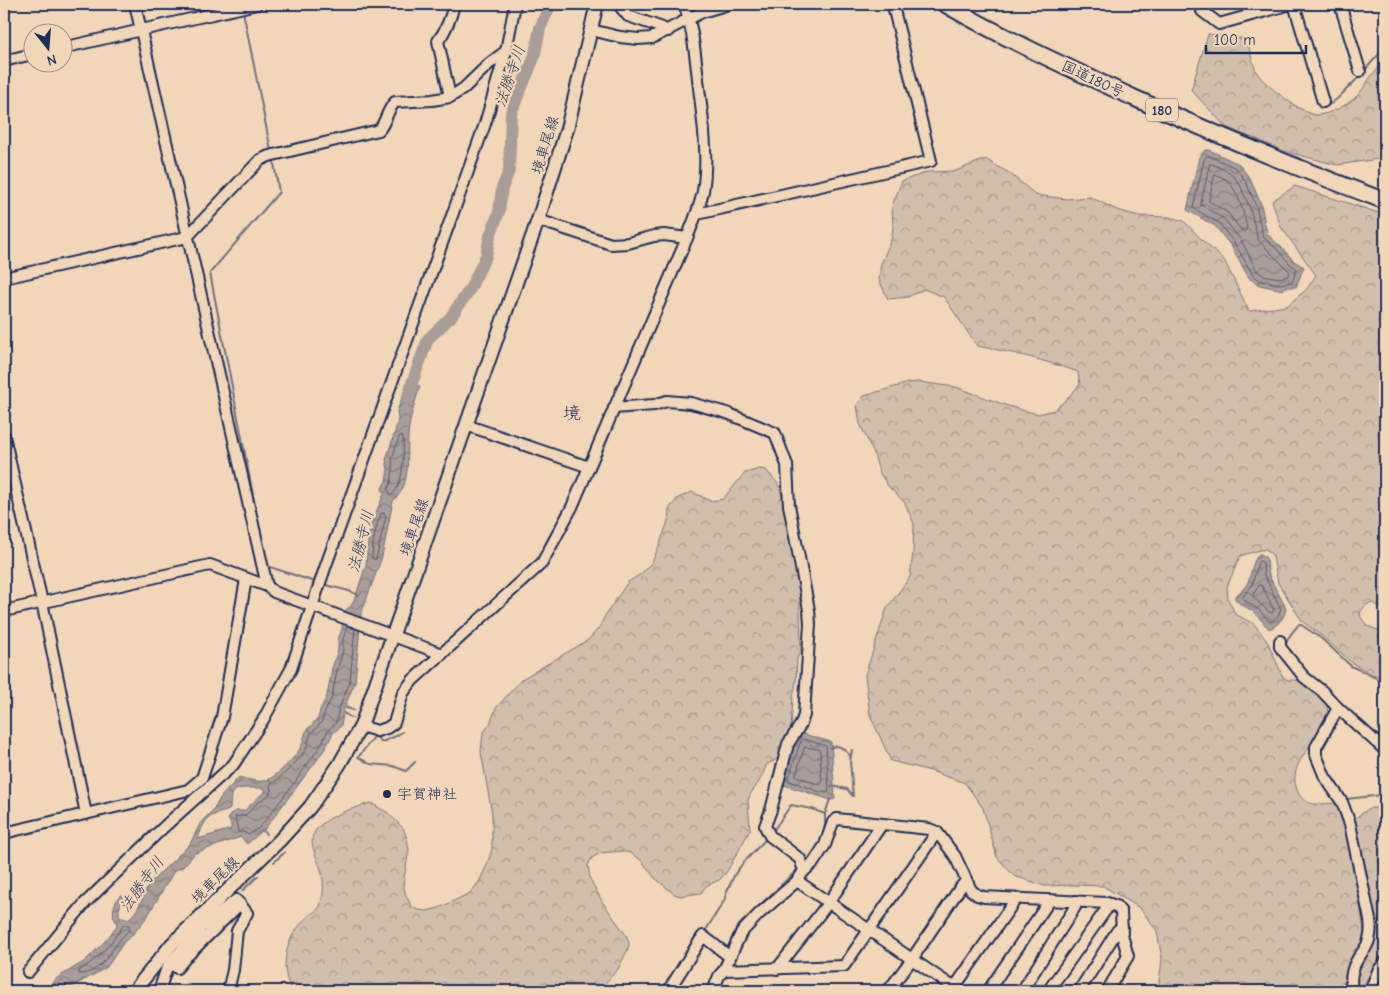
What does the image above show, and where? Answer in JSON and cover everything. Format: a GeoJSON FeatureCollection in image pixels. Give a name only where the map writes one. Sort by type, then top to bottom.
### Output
{"type":"FeatureCollection","features":[{"type":"Feature","properties":{"kind":"highway","name":"国道180号"},"geometry":{"type":"LineString","coordinates":[[945,4],[1066,67],[1207,131],[1385,201]]}},
{"type":"Feature","properties":{"kind":"main road","name":"境車尾線"},"geometry":{"type":"LineString","coordinates":[[134,991],[172,944],[280,840],[310,807],[339,765],[361,726],[538,220],[567,129],[597,4]]}},
{"type":"Feature","properties":{"kind":"street"},"geometry":{"type":"LineString","coordinates":[[135,4],[267,586]]}},
{"type":"Feature","properties":{"kind":"street"},"geometry":{"type":"LineString","coordinates":[[450,97],[438,41],[444,34],[451,18],[454,4]]}},
{"type":"Feature","properties":{"kind":"street"},"geometry":{"type":"LineString","coordinates":[[28,972],[85,903],[166,825],[233,765],[263,720],[291,669],[316,606],[485,124],[506,51],[515,4]]}},
{"type":"Feature","properties":{"kind":"street"},"geometry":{"type":"LineString","coordinates":[[618,4],[628,16],[668,31]]}},
{"type":"Feature","properties":{"kind":"street"},"geometry":{"type":"LineString","coordinates":[[361,726],[378,731],[394,723],[404,694],[413,680],[542,563],[572,507],[687,238],[703,193],[706,149],[689,18],[684,4]]}},
{"type":"Feature","properties":{"kind":"street"},"geometry":{"type":"LineString","coordinates":[[591,30],[638,40],[652,38],[702,12],[729,4]]}},
{"type":"Feature","properties":{"kind":"street"},"geometry":{"type":"LineString","coordinates":[[697,214],[931,161],[893,6],[890,4]]}},
{"type":"Feature","properties":{"kind":"street"},"geometry":{"type":"LineString","coordinates":[[1200,4],[1202,11],[1219,24],[1292,4],[1323,102]]}},
{"type":"Feature","properties":{"kind":"street"},"geometry":{"type":"LineString","coordinates":[[1246,4],[1250,15]]}},
{"type":"Feature","properties":{"kind":"street"},"geometry":{"type":"LineString","coordinates":[[1340,4],[1360,71]]}},
{"type":"Feature","properties":{"kind":"street"},"geometry":{"type":"LineString","coordinates":[[72,46],[252,5]]}},
{"type":"Feature","properties":{"kind":"street"},"geometry":{"type":"LineString","coordinates":[[4,278],[187,237],[260,160],[269,156],[379,130],[395,102],[450,97],[476,78],[490,63],[506,51]]}},
{"type":"Feature","properties":{"kind":"street"},"geometry":{"type":"LineString","coordinates":[[4,61],[22,56]]}},
{"type":"Feature","properties":{"kind":"street"},"geometry":{"type":"LineString","coordinates":[[538,220],[611,244],[628,243],[664,235],[687,238]]}},
{"type":"Feature","properties":{"kind":"street"},"geometry":{"type":"LineString","coordinates":[[614,408],[654,405],[668,401],[692,403],[727,413],[775,433],[787,465],[789,505],[810,624],[804,715],[801,724],[788,744],[772,810],[765,826],[770,836],[800,859],[804,871]]}},
{"type":"Feature","properties":{"kind":"street"},"geometry":{"type":"LineString","coordinates":[[466,425],[589,467]]}},
{"type":"Feature","properties":{"kind":"street"},"geometry":{"type":"LineString","coordinates":[[4,436],[42,602],[86,814]]}},
{"type":"Feature","properties":{"kind":"street"},"geometry":{"type":"LineString","coordinates":[[4,611],[210,565],[267,586],[274,592],[442,654]]}},
{"type":"Feature","properties":{"kind":"street"},"geometry":{"type":"LineString","coordinates":[[4,833],[188,790],[202,778],[222,717],[246,579]]}},
{"type":"Feature","properties":{"kind":"street"},"geometry":{"type":"LineString","coordinates":[[1280,641],[1280,647],[1304,677],[1322,691],[1385,750]]}},
{"type":"Feature","properties":{"kind":"street"},"geometry":{"type":"LineString","coordinates":[[1338,708],[1316,747],[1316,755],[1325,777],[1342,802],[1350,824],[1370,920],[1371,934],[1369,942],[1356,961],[1351,973],[1352,991]]}},
{"type":"Feature","properties":{"kind":"street"},"geometry":{"type":"LineString","coordinates":[[712,991],[741,933],[797,881],[814,862],[825,846],[834,820],[842,819],[929,829],[937,832],[955,856],[971,890],[977,895],[1016,899],[1076,901],[1116,906],[1121,912],[1122,935],[1128,956],[1107,991]]}},
{"type":"Feature","properties":{"kind":"street"},"geometry":{"type":"LineString","coordinates":[[777,969],[829,902],[882,824]]}},
{"type":"Feature","properties":{"kind":"street"},"geometry":{"type":"LineString","coordinates":[[724,970],[844,966],[937,832]]}},
{"type":"Feature","properties":{"kind":"street"},"geometry":{"type":"LineString","coordinates":[[797,881],[957,990],[1016,899]]}},
{"type":"Feature","properties":{"kind":"street"},"geometry":{"type":"LineString","coordinates":[[888,991],[966,881]]}},
{"type":"Feature","properties":{"kind":"street"},"geometry":{"type":"LineString","coordinates":[[159,991],[166,970],[202,927],[236,900],[246,913],[238,931],[228,991]]}},
{"type":"Feature","properties":{"kind":"street"},"geometry":{"type":"LineString","coordinates":[[988,991],[1050,900]]}},
{"type":"Feature","properties":{"kind":"street"},"geometry":{"type":"LineString","coordinates":[[1022,991],[1075,907],[1076,901]]}},
{"type":"Feature","properties":{"kind":"street"},"geometry":{"type":"LineString","coordinates":[[1048,991],[1110,904]]}},
{"type":"Feature","properties":{"kind":"street"},"geometry":{"type":"LineString","coordinates":[[1079,991],[1116,931],[1122,927]]}},
{"type":"Feature","properties":{"kind":"street"},"geometry":{"type":"LineString","coordinates":[[668,991],[703,936],[730,957]]}},
{"type":"Feature","properties":{"kind":"street"},"geometry":{"type":"LineString","coordinates":[[1370,991],[1378,971],[1385,962]]}},
{"type":"Feature","properties":{"kind":"green space"},"geometry":{"type":"Polygon","coordinates":[[[1208,34],[1247,39],[1259,76],[1286,99],[1303,110],[1316,115],[1331,112],[1351,101],[1359,94],[1372,75],[1385,64],[1385,158],[1337,165],[1284,151],[1226,127],[1191,90],[1208,34]]]}},
{"type":"Feature","properties":{"kind":"green space"},"geometry":{"type":"Polygon","coordinates":[[[985,159],[1009,173],[1036,195],[1067,199],[1090,197],[1117,210],[1139,216],[1169,217],[1184,221],[1224,260],[1249,311],[1287,306],[1307,289],[1316,275],[1281,227],[1272,201],[1295,186],[1385,215],[1385,612],[1372,603],[1364,607],[1360,615],[1367,626],[1378,630],[1383,628],[1385,624],[1385,681],[1351,662],[1302,621],[1278,583],[1273,556],[1266,549],[1240,556],[1227,587],[1228,599],[1235,614],[1254,624],[1261,633],[1268,643],[1283,677],[1300,682],[1324,700],[1327,706],[1328,716],[1323,727],[1300,761],[1296,770],[1295,780],[1300,796],[1306,801],[1316,804],[1337,804],[1341,811],[1358,889],[1364,932],[1360,949],[1345,976],[1343,991],[1158,991],[1162,959],[1157,931],[1140,908],[1103,886],[1045,886],[1014,876],[997,857],[983,808],[965,783],[931,771],[891,761],[870,715],[865,675],[887,608],[910,577],[914,524],[905,503],[889,487],[879,472],[874,454],[860,424],[857,405],[864,396],[908,383],[918,382],[956,387],[1008,406],[1039,414],[1054,410],[1080,384],[1078,372],[1028,357],[977,346],[944,297],[924,289],[908,297],[888,299],[879,280],[881,264],[891,240],[893,228],[892,206],[902,181],[928,172],[956,171],[985,159]]]}},
{"type":"Feature","properties":{"kind":"green space"},"geometry":{"type":"Polygon","coordinates":[[[760,469],[766,470],[778,484],[786,507],[799,574],[801,650],[797,659],[791,729],[780,756],[767,764],[759,782],[751,793],[748,800],[750,830],[726,873],[719,880],[706,886],[701,893],[681,896],[674,894],[655,878],[641,860],[630,853],[622,851],[600,853],[592,858],[588,865],[590,879],[603,903],[626,935],[629,943],[618,969],[598,991],[292,991],[287,979],[285,966],[288,946],[298,928],[307,917],[319,908],[323,893],[322,875],[312,842],[312,837],[319,827],[332,817],[371,803],[387,812],[403,828],[409,850],[403,884],[411,906],[418,910],[427,911],[439,908],[470,893],[479,882],[492,849],[492,814],[481,752],[483,733],[490,724],[496,708],[522,679],[588,640],[599,628],[606,614],[628,582],[641,574],[652,562],[668,521],[669,509],[678,498],[692,492],[711,501],[723,499],[745,473],[760,469]]]}},
{"type":"Feature","properties":{"kind":"green space"},"geometry":{"type":"Polygon","coordinates":[[[1372,808],[1385,809],[1385,958],[1374,968],[1364,984],[1360,985],[1356,981],[1356,975],[1371,948],[1355,818],[1372,808]]]}},
{"type":"Feature","properties":{"kind":"green space"},"geometry":{"type":"Polygon","coordinates":[[[1385,973],[1385,991],[1374,991],[1380,978],[1385,973]]]}},
{"type":"Feature","properties":{"kind":"water"},"geometry":{"type":"Polygon","coordinates":[[[1205,150],[1209,150],[1239,164],[1250,179],[1261,204],[1267,234],[1294,261],[1304,267],[1296,287],[1286,287],[1283,290],[1259,285],[1249,278],[1231,246],[1215,226],[1187,210],[1199,157],[1205,150]]]}},
{"type":"Feature","properties":{"kind":"water"},"geometry":{"type":"Polygon","coordinates":[[[407,384],[420,386],[409,427],[404,485],[400,494],[393,501],[382,557],[361,614],[355,682],[345,706],[355,711],[344,708],[343,712],[353,718],[343,714],[341,726],[333,733],[317,760],[264,830],[266,835],[262,831],[247,844],[241,837],[195,853],[183,867],[174,871],[147,917],[124,942],[107,967],[64,991],[47,991],[57,978],[85,961],[108,938],[117,925],[113,911],[116,901],[122,895],[119,911],[120,917],[127,920],[131,916],[138,908],[150,883],[190,844],[201,822],[239,777],[260,781],[273,777],[301,747],[308,728],[318,719],[327,696],[332,668],[338,650],[343,612],[351,606],[355,598],[366,565],[371,524],[384,494],[382,488],[386,481],[388,469],[386,460],[396,428],[397,411],[407,384]],[[261,788],[235,790],[231,797],[230,809],[208,819],[203,825],[198,839],[231,829],[228,819],[230,814],[236,811],[244,811],[266,790],[261,788]]]}},
{"type":"Feature","properties":{"kind":"water"},"geometry":{"type":"Polygon","coordinates":[[[1259,554],[1266,559],[1269,575],[1286,609],[1280,621],[1269,629],[1255,613],[1235,599],[1235,596],[1247,584],[1254,561],[1259,554]]]}},
{"type":"Feature","properties":{"kind":"water"},"geometry":{"type":"Polygon","coordinates":[[[800,733],[831,742],[835,799],[831,800],[781,784],[800,733]]]}},
{"type":"Feature","properties":{"kind":"waterway","name":"法勝寺川"},"geometry":{"type":"LineString","coordinates":[[408,399],[428,339],[450,318],[470,289],[486,256],[490,236],[499,212],[502,188],[509,171],[511,113],[534,58],[540,28],[551,4]]}},
{"type":"Feature","properties":{"kind":"waterway"},"geometry":{"type":"LineString","coordinates":[[243,11],[271,151]]}},
{"type":"Feature","properties":{"kind":"waterway"},"geometry":{"type":"LineString","coordinates":[[1364,71],[1379,54]]}},
{"type":"Feature","properties":{"kind":"waterway"},"geometry":{"type":"LineString","coordinates":[[1326,107],[1337,99],[1361,75]]}},
{"type":"Feature","properties":{"kind":"waterway"},"geometry":{"type":"LineString","coordinates":[[263,547],[210,273],[279,192],[273,158]]}},
{"type":"Feature","properties":{"kind":"waterway"},"geometry":{"type":"LineString","coordinates":[[267,564],[267,566],[315,582]]}},
{"type":"Feature","properties":{"kind":"waterway"},"geometry":{"type":"LineString","coordinates":[[322,584],[358,595]]}},
{"type":"Feature","properties":{"kind":"waterway"},"geometry":{"type":"LineString","coordinates":[[1286,647],[1288,638],[1299,624]]}},
{"type":"Feature","properties":{"kind":"waterway"},"geometry":{"type":"LineString","coordinates":[[1300,624],[1322,639],[1351,666],[1385,684]]}},
{"type":"Feature","properties":{"kind":"waterway"},"geometry":{"type":"LineString","coordinates":[[1336,698],[1345,707]]}},
{"type":"Feature","properties":{"kind":"waterway"},"geometry":{"type":"LineString","coordinates":[[1324,762],[1322,750],[1341,715]]}},
{"type":"Feature","properties":{"kind":"waterway"},"geometry":{"type":"LineString","coordinates":[[359,756],[375,736],[382,742],[402,732]]}},
{"type":"Feature","properties":{"kind":"waterway"},"geometry":{"type":"LineString","coordinates":[[830,748],[837,746],[851,757]]}},
{"type":"Feature","properties":{"kind":"waterway"},"geometry":{"type":"LineString","coordinates":[[831,786],[847,789],[853,796],[850,761],[852,750]]}},
{"type":"Feature","properties":{"kind":"waterway"},"geometry":{"type":"LineString","coordinates":[[358,757],[370,764],[393,766],[406,771],[415,762]]}},
{"type":"Feature","properties":{"kind":"waterway"},"geometry":{"type":"LineString","coordinates":[[1326,766],[1334,782]]}},
{"type":"Feature","properties":{"kind":"waterway"},"geometry":{"type":"LineString","coordinates":[[1346,799],[1385,796]]}},
{"type":"Feature","properties":{"kind":"waterway"},"geometry":{"type":"LineString","coordinates":[[823,835],[825,814],[830,799]]}},
{"type":"Feature","properties":{"kind":"waterway"},"geometry":{"type":"LineString","coordinates":[[773,831],[791,805],[812,809],[825,814]]}},
{"type":"Feature","properties":{"kind":"waterway"},"geometry":{"type":"LineString","coordinates":[[704,933],[724,901],[735,874],[765,840]]}},
{"type":"Feature","properties":{"kind":"waterway"},"geometry":{"type":"LineString","coordinates":[[806,862],[821,842]]}},
{"type":"Feature","properties":{"kind":"waterway"},"geometry":{"type":"LineString","coordinates":[[274,862],[285,852]]}},
{"type":"Feature","properties":{"kind":"waterway"},"geometry":{"type":"LineString","coordinates":[[728,948],[736,929],[741,923],[799,868]]}},
{"type":"Feature","properties":{"kind":"waterway"},"geometry":{"type":"LineString","coordinates":[[242,891],[258,876]]}},
{"type":"Feature","properties":{"kind":"waterway"},"geometry":{"type":"LineString","coordinates":[[719,966],[723,958]]}},
{"type":"Feature","properties":{"kind":"waterway"},"geometry":{"type":"LineString","coordinates":[[165,991],[172,969]]}},
{"type":"Feature","properties":{"kind":"place","name":"宇賀神社"},"geometry":{"type":"Point","coordinates":[387,794]}},
{"type":"Feature","properties":{"kind":"district","name":"境"},"geometry":{"type":"Point","coordinates":[572,413]}}]}
